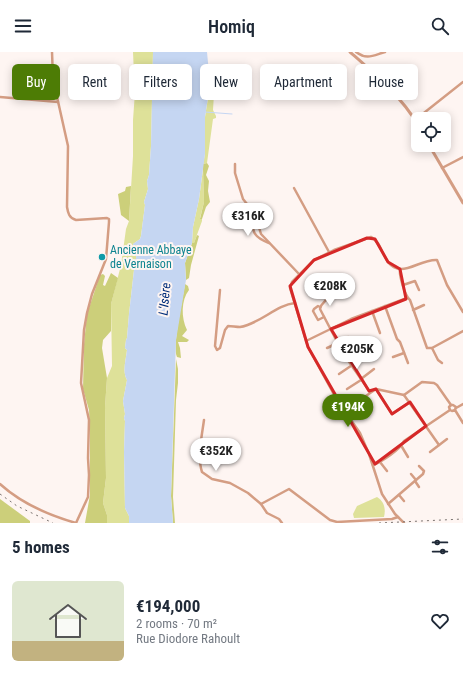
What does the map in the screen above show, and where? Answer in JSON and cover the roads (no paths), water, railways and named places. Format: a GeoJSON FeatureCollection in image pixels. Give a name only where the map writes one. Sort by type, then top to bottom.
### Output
{"type":"FeatureCollection","features":[{"type":"Feature","properties":{"kind":"street"},"geometry":{"type":"LineString","coordinates":[[0,484],[30,505],[45,513],[76,523],[88,497],[89,420],[81,383],[84,330],[92,294],[106,259],[109,219],[76,220],[71,218],[68,214],[68,146],[53,79],[52,52]]}},
{"type":"Feature","properties":{"kind":"street"},"geometry":{"type":"LineString","coordinates":[[351,52],[366,64],[392,90],[411,115]]}},
{"type":"Feature","properties":{"kind":"street"},"geometry":{"type":"LineString","coordinates":[[356,52],[363,57],[369,57],[385,52]]}},
{"type":"Feature","properties":{"kind":"street"},"geometry":{"type":"LineString","coordinates":[[425,112],[463,82]]}},
{"type":"Feature","properties":{"kind":"street"},"geometry":{"type":"LineString","coordinates":[[0,97],[58,102]]}},
{"type":"Feature","properties":{"kind":"street"},"geometry":{"type":"LineString","coordinates":[[433,152],[463,203]]}},
{"type":"Feature","properties":{"kind":"street"},"geometry":{"type":"LineString","coordinates":[[442,168],[463,157]]}},
{"type":"Feature","properties":{"kind":"street"},"geometry":{"type":"LineString","coordinates":[[235,164],[235,173],[243,199],[251,208],[261,234],[300,274]]}},
{"type":"Feature","properties":{"kind":"street"},"geometry":{"type":"LineString","coordinates":[[294,188],[329,252]]}},
{"type":"Feature","properties":{"kind":"street"},"geometry":{"type":"LineString","coordinates":[[254,214],[253,230],[257,237],[270,244]]}},
{"type":"Feature","properties":{"kind":"street"},"geometry":{"type":"LineString","coordinates":[[404,523],[388,504],[382,494],[373,465],[360,433],[327,384],[306,341],[290,284],[314,260],[329,252],[368,238],[373,238],[388,262],[392,266],[400,269],[437,260],[448,285],[463,312]]}},
{"type":"Feature","properties":{"kind":"street"},"geometry":{"type":"LineString","coordinates":[[400,269],[400,278],[407,298],[410,300],[427,348],[432,348],[463,331]]}},
{"type":"Feature","properties":{"kind":"street"},"geometry":{"type":"LineString","coordinates":[[403,285],[415,281],[419,290]]}},
{"type":"Feature","properties":{"kind":"street"},"geometry":{"type":"LineString","coordinates":[[324,317],[318,320],[313,311],[318,306],[320,307],[328,298],[326,289]]}},
{"type":"Feature","properties":{"kind":"street"},"geometry":{"type":"LineString","coordinates":[[220,290],[215,346],[217,350],[220,349],[225,330],[228,326],[245,326],[256,322],[285,306],[295,303]]}},
{"type":"Feature","properties":{"kind":"street"},"geometry":{"type":"LineString","coordinates":[[306,341],[372,311],[407,298]]}},
{"type":"Feature","properties":{"kind":"street"},"geometry":{"type":"LineString","coordinates":[[413,310],[424,305]]}},
{"type":"Feature","properties":{"kind":"street"},"geometry":{"type":"LineString","coordinates":[[385,306],[397,339],[400,342],[408,363]]}},
{"type":"Feature","properties":{"kind":"street"},"geometry":{"type":"LineString","coordinates":[[320,307],[338,343],[370,392]]}},
{"type":"Feature","properties":{"kind":"street"},"geometry":{"type":"LineString","coordinates":[[372,311],[380,333]]}},
{"type":"Feature","properties":{"kind":"street"},"geometry":{"type":"LineString","coordinates":[[326,348],[348,337]]}},
{"type":"Feature","properties":{"kind":"street"},"geometry":{"type":"LineString","coordinates":[[432,348],[438,360],[442,363]]}},
{"type":"Feature","properties":{"kind":"street"},"geometry":{"type":"LineString","coordinates":[[393,357],[404,353]]}},
{"type":"Feature","properties":{"kind":"street"},"geometry":{"type":"LineString","coordinates":[[339,374],[367,355]]}},
{"type":"Feature","properties":{"kind":"street"},"geometry":{"type":"LineString","coordinates":[[348,389],[374,369]]}},
{"type":"Feature","properties":{"kind":"street"},"geometry":{"type":"LineString","coordinates":[[404,395],[422,382],[434,383],[451,405],[454,405],[463,423]]}},
{"type":"Feature","properties":{"kind":"street"},"geometry":{"type":"LineString","coordinates":[[344,411],[376,389],[404,395],[439,445]]}},
{"type":"Feature","properties":{"kind":"street"},"geometry":{"type":"LineString","coordinates":[[376,389],[392,414],[410,402]]}},
{"type":"Feature","properties":{"kind":"street"},"geometry":{"type":"LineString","coordinates":[[373,465],[402,447],[404,441],[426,426],[450,410],[452,411],[463,404]]}},
{"type":"Feature","properties":{"kind":"street"},"geometry":{"type":"LineString","coordinates":[[450,410],[451,405]]}},
{"type":"Feature","properties":{"kind":"street"},"geometry":{"type":"LineString","coordinates":[[204,420],[200,453],[202,472],[212,479],[230,483],[245,491],[261,504],[267,512],[279,519],[282,523]]}},
{"type":"Feature","properties":{"kind":"street"},"geometry":{"type":"LineString","coordinates":[[430,452],[447,439]]}},
{"type":"Feature","properties":{"kind":"street"},"geometry":{"type":"LineString","coordinates":[[402,447],[408,457]]}},
{"type":"Feature","properties":{"kind":"street"},"geometry":{"type":"LineString","coordinates":[[380,462],[387,471]]}},
{"type":"Feature","properties":{"kind":"street"},"geometry":{"type":"LineString","coordinates":[[388,504],[424,472],[419,466]]}},
{"type":"Feature","properties":{"kind":"street"},"geometry":{"type":"LineString","coordinates":[[412,474],[419,487]]}},
{"type":"Feature","properties":{"kind":"street"},"geometry":{"type":"LineString","coordinates":[[261,504],[289,489],[330,520],[337,522],[392,519],[398,517]]}},
{"type":"Feature","properties":{"kind":"street"},"geometry":{"type":"LineString","coordinates":[[399,495],[404,501]]}},
{"type":"Feature","properties":{"kind":"water","name":"L'Isère"},"geometry":{"type":"Polygon","coordinates":[[[153,52],[207,52],[208,64],[200,64],[200,100],[208,100],[205,117],[205,154],[199,199],[193,227],[192,243],[185,263],[186,280],[176,340],[171,496],[173,523],[129,523],[129,516],[125,508],[125,414],[123,401],[127,380],[125,369],[127,350],[125,348],[134,270],[132,268],[132,262],[136,259],[137,245],[133,244],[140,239],[141,236],[145,205],[144,202],[148,189],[147,181],[149,175],[151,146],[152,100],[192,100],[192,64],[153,64],[153,52]]]}},
{"type":"Feature","properties":{"kind":"waterway"},"geometry":{"type":"LineString","coordinates":[[205,112],[232,114]]}},
{"type":"Feature","properties":{"kind":"railway"},"geometry":{"type":"LineString","coordinates":[[0,494],[17,506],[53,523]]}},
{"type":"Feature","properties":{"kind":"railway"},"geometry":{"type":"LineString","coordinates":[[379,523],[463,519]]}},
{"type":"Feature","properties":{"kind":"place","name":"Ancienne Abbaye de Vernaison"},"geometry":{"type":"Point","coordinates":[102,257]}}]}
